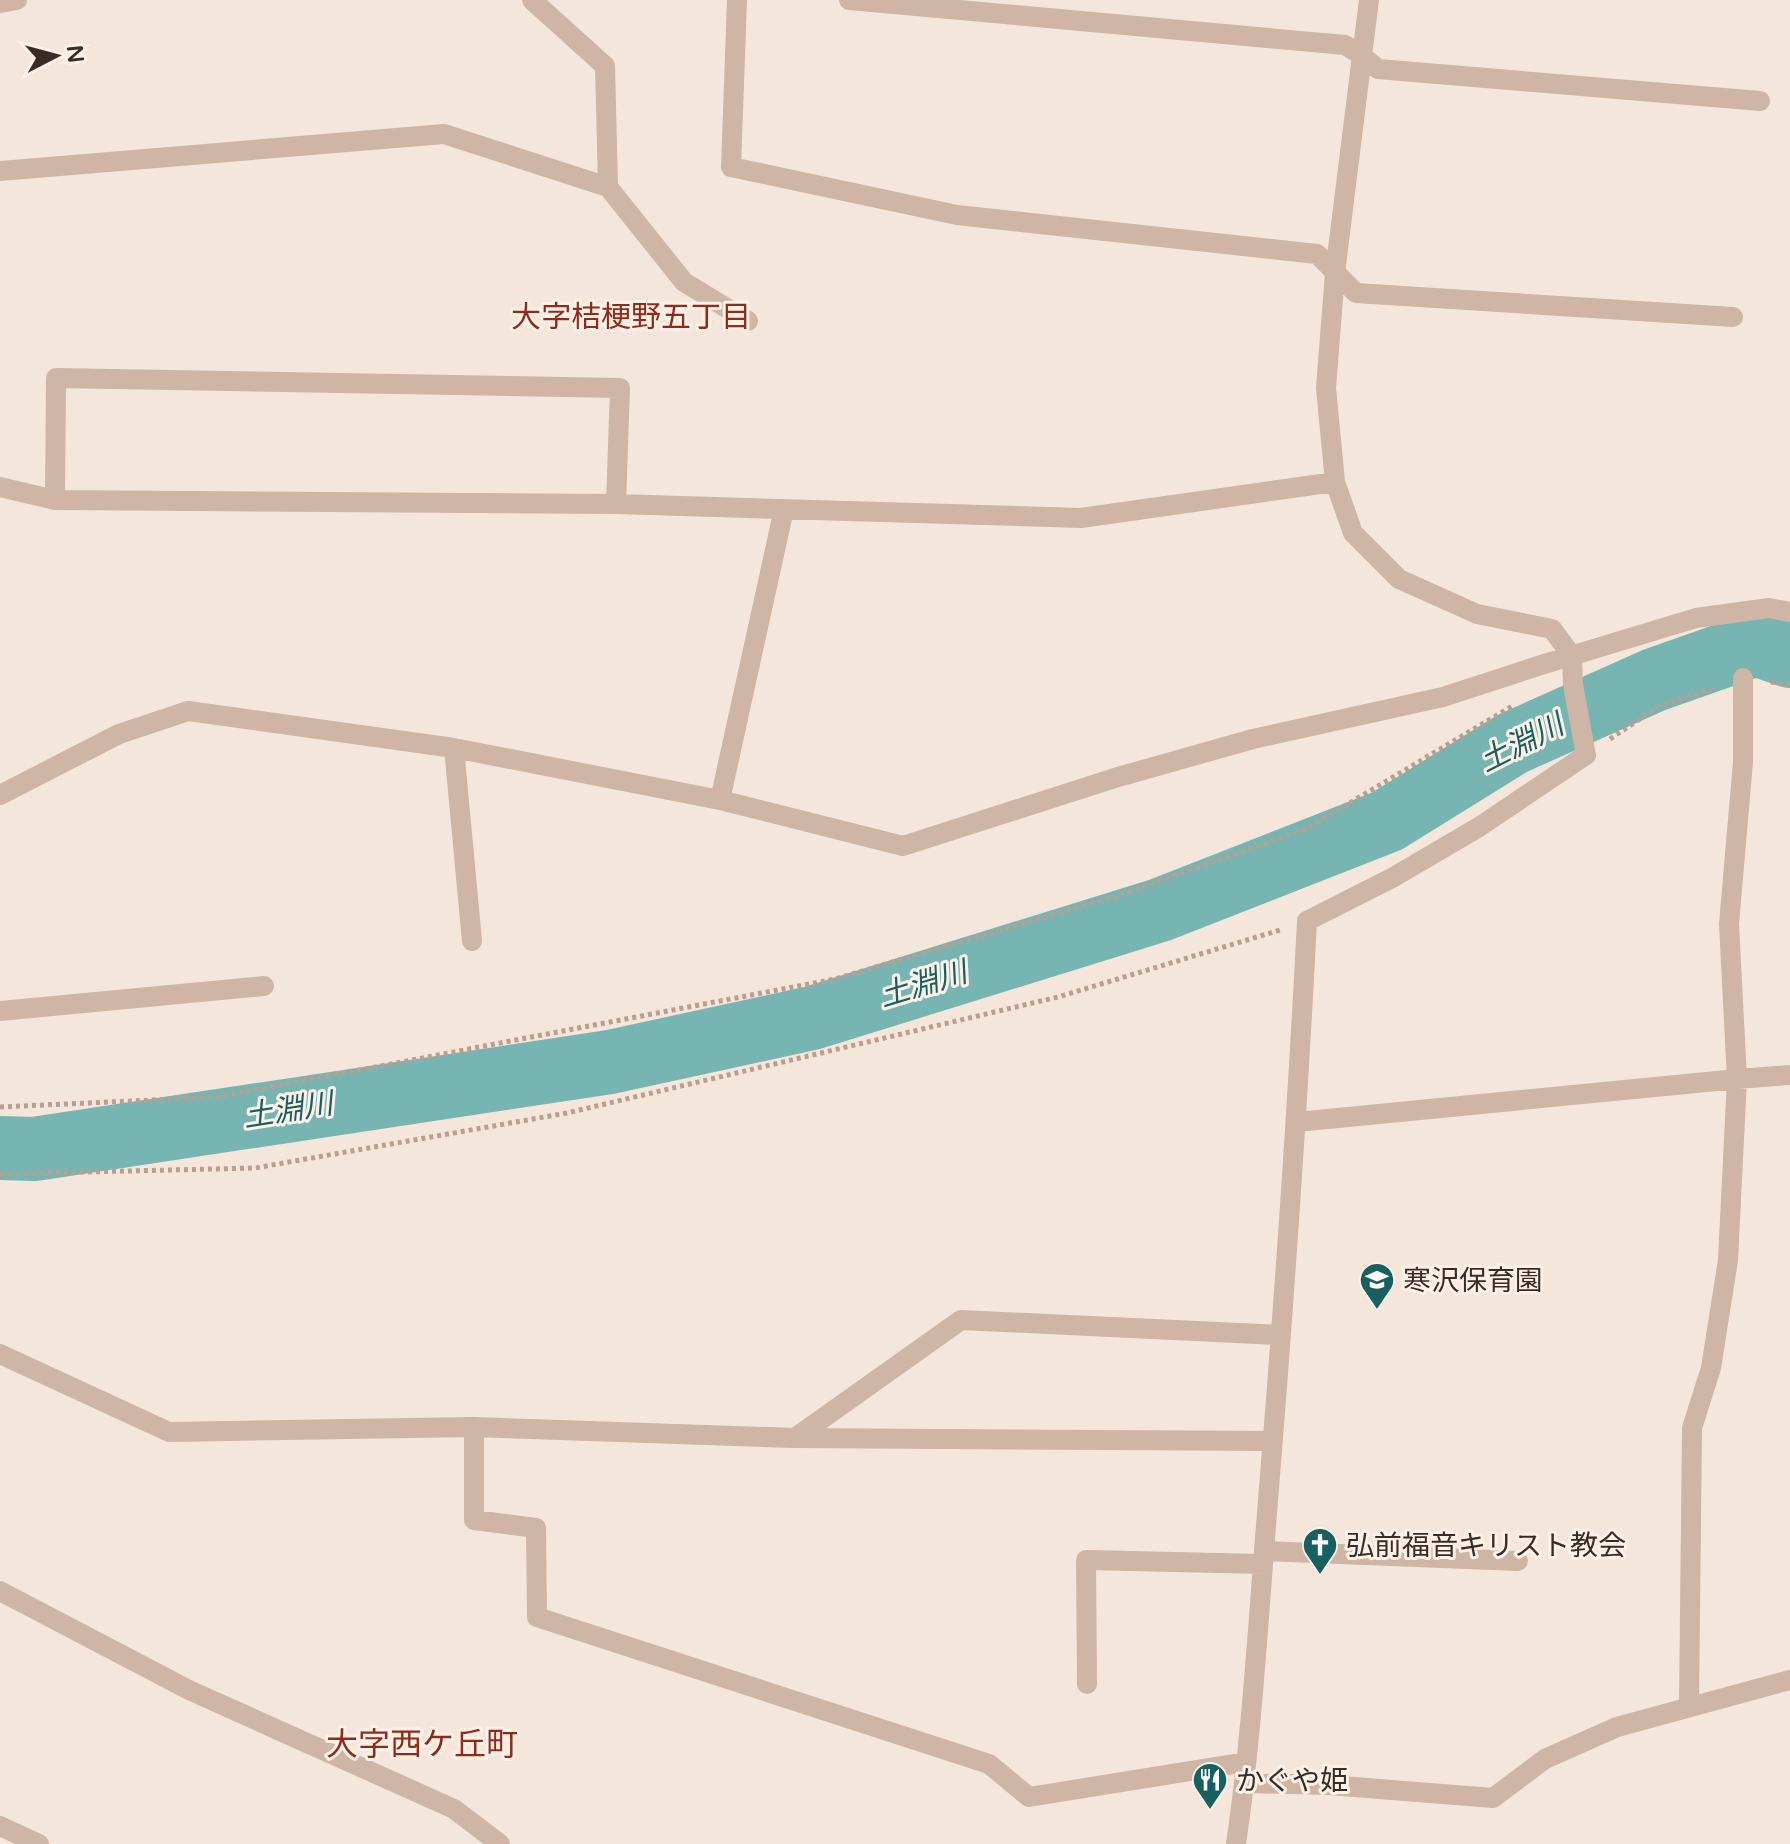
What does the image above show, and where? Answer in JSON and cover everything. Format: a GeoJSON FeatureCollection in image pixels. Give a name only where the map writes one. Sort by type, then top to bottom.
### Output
{"type":"FeatureCollection","features":[{"type":"Feature","properties":{"kind":"street"},"geometry":{"type":"LineString","coordinates":[[0,3],[17,0]]}},
{"type":"Feature","properties":{"kind":"street"},"geometry":{"type":"LineString","coordinates":[[532,0],[605,66],[608,187]]}},
{"type":"Feature","properties":{"kind":"street"},"geometry":{"type":"LineString","coordinates":[[737,0],[731,167],[957,215],[1317,254],[1356,293],[1733,317]]}},
{"type":"Feature","properties":{"kind":"street"},"geometry":{"type":"LineString","coordinates":[[849,0],[1345,45],[1378,69],[1760,101]]}},
{"type":"Feature","properties":{"kind":"street"},"geometry":{"type":"LineString","coordinates":[[1236,1844],[1246,1772],[1273,1441],[1297,1122],[1307,921],[1392,878],[1479,827],[1584,748],[1573,685],[1572,656],[1552,629],[1477,614],[1399,579],[1353,533],[1335,482],[1326,388],[1335,273],[1369,0]]}},
{"type":"Feature","properties":{"kind":"street"},"geometry":{"type":"LineString","coordinates":[[0,171],[444,134],[608,187],[684,282],[748,321]]}},
{"type":"Feature","properties":{"kind":"street"},"geometry":{"type":"LineString","coordinates":[[55,500],[56,378],[620,388],[616,504]]}},
{"type":"Feature","properties":{"kind":"street"},"geometry":{"type":"LineString","coordinates":[[0,487],[55,500],[616,504],[1081,518],[1335,482]]}},
{"type":"Feature","properties":{"kind":"street"},"geometry":{"type":"LineString","coordinates":[[720,800],[784,509]]}},
{"type":"Feature","properties":{"kind":"street"},"geometry":{"type":"LineString","coordinates":[[0,795],[119,734],[188,711],[454,748],[720,800],[903,846],[1118,777],[1253,739],[1443,697],[1696,618],[1769,608],[1790,612]]}},
{"type":"Feature","properties":{"kind":"street"},"geometry":{"type":"LineString","coordinates":[[1689,1706],[1692,1428],[1711,1368],[1728,1260],[1737,1079],[1729,924],[1743,762],[1743,678]]}},
{"type":"Feature","properties":{"kind":"street"},"geometry":{"type":"LineString","coordinates":[[454,748],[472,941]]}},
{"type":"Feature","properties":{"kind":"street"},"geometry":{"type":"LineString","coordinates":[[0,1011],[264,986]]}},
{"type":"Feature","properties":{"kind":"street"},"geometry":{"type":"LineString","coordinates":[[1297,1122],[1790,1075]]}},
{"type":"Feature","properties":{"kind":"street"},"geometry":{"type":"LineString","coordinates":[[795,1438],[961,1320],[1280,1335]]}},
{"type":"Feature","properties":{"kind":"street"},"geometry":{"type":"LineString","coordinates":[[0,1354],[169,1432],[474,1427],[795,1438],[1273,1441]]}},
{"type":"Feature","properties":{"kind":"street"},"geometry":{"type":"LineString","coordinates":[[474,1427],[474,1520],[536,1528],[537,1617],[989,1764],[1029,1797],[1246,1772],[1329,1785],[1493,1798],[1545,1759],[1617,1727],[1790,1680]]}},
{"type":"Feature","properties":{"kind":"street"},"geometry":{"type":"LineString","coordinates":[[1087,1684],[1086,1560],[1263,1557],[1518,1561]]}},
{"type":"Feature","properties":{"kind":"street"},"geometry":{"type":"LineString","coordinates":[[0,1591],[189,1690],[454,1809],[500,1844]]}},
{"type":"Feature","properties":{"kind":"street"},"geometry":{"type":"LineString","coordinates":[[0,1826],[39,1844]]}},
{"type":"Feature","properties":{"kind":"path"},"geometry":{"type":"LineString","coordinates":[[1584,748],[1659,706],[1743,678],[1790,685]]}},
{"type":"Feature","properties":{"kind":"path"},"geometry":{"type":"LineString","coordinates":[[0,1107],[218,1097],[835,979],[1114,897],[1306,829],[1520,700]]}},
{"type":"Feature","properties":{"kind":"path"},"geometry":{"type":"LineString","coordinates":[[0,1174],[255,1168],[567,1113],[1058,997],[1307,921]]}},
{"type":"Feature","properties":{"kind":"waterway","name":"土淵川"},"geometry":{"type":"LineString","coordinates":[[0,1148],[34,1149],[610,1062],[812,1018],[1160,910],[1387,821],[1513,743],[1654,680],[1756,644],[1790,656]]}},
{"type":"Feature","properties":{"kind":"place","name":"寒沢保育園"},"geometry":{"type":"Point","coordinates":[1377,1311]}},
{"type":"Feature","properties":{"kind":"place","name":"弘前福音キリスト教会"},"geometry":{"type":"Point","coordinates":[1320,1576]}},
{"type":"Feature","properties":{"kind":"place","name":"かぐや姫"},"geometry":{"type":"Point","coordinates":[1210,1811]}},
{"type":"Feature","properties":{"kind":"district","name":"大字桔梗野五丁目"},"geometry":{"type":"Point","coordinates":[631,317]}},
{"type":"Feature","properties":{"kind":"district","name":"大字西ケ丘町"},"geometry":{"type":"Point","coordinates":[422,1744]}}]}
